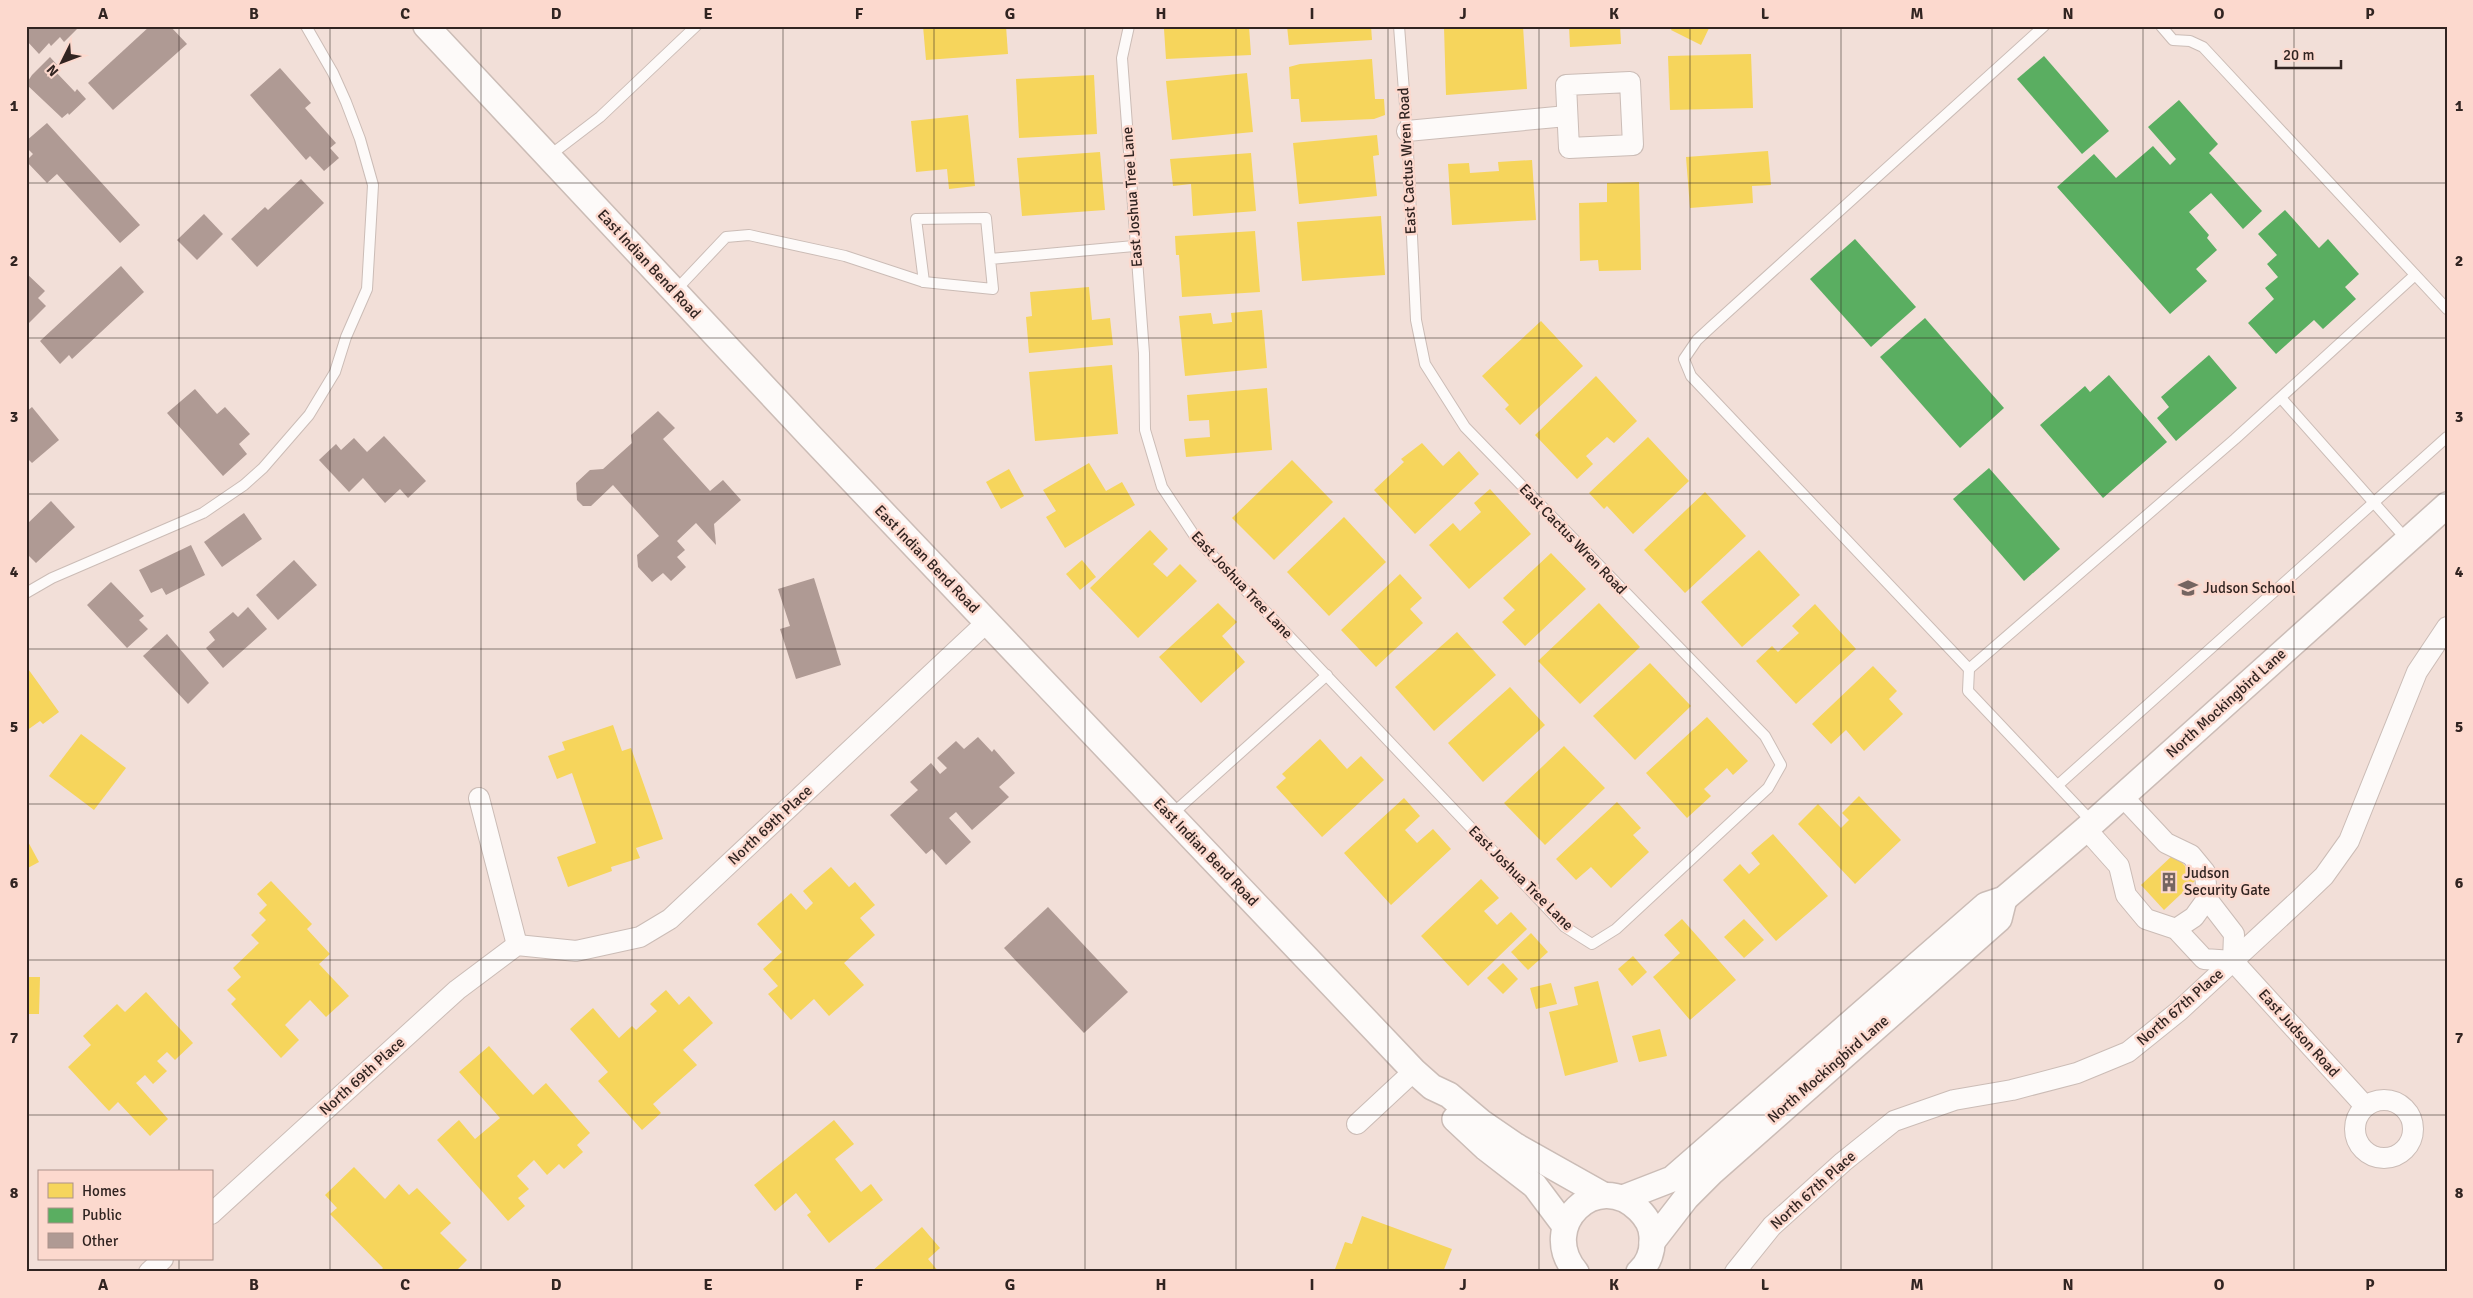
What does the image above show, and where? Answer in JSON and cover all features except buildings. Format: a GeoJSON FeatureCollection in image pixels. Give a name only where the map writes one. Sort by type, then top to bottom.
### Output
{"type":"FeatureCollection","features":[{"type":"Feature","properties":{"kind":"street","name":"East Indian Bend Road"},"geometry":{"type":"LineString","coordinates":[[426,26],[674,292],[1423,1079],[1440,1104],[1467,1132],[1535,1186],[1548,1200],[1564,1226]]}},
{"type":"Feature","properties":{"kind":"street"},"geometry":{"type":"LineString","coordinates":[[1630,82],[1633,145],[1569,148],[1567,116],[1566,85],[1630,82]]}},
{"type":"Feature","properties":{"kind":"street"},"geometry":{"type":"LineString","coordinates":[[1407,131],[1567,116]]}},
{"type":"Feature","properties":{"kind":"street","name":"North Mockingbird Lane"},"geometry":{"type":"LineString","coordinates":[[1564,1226],[1578,1207],[1591,1198],[1613,1197],[1672,1179],[1986,905],[2004,899],[2090,826],[2447,505]]}},
{"type":"Feature","properties":{"kind":"street","name":"North 69th Place"},"geometry":{"type":"LineString","coordinates":[[212,1213],[457,990],[517,945],[576,951],[640,937],[670,918],[987,622]]}},
{"type":"Feature","properties":{"kind":"street","name":"North 67th Place"},"geometry":{"type":"LineString","coordinates":[[1735,1272],[1772,1226],[1843,1162],[1894,1121],[1954,1100],[2012,1090],[2077,1073],[2128,1052],[2179,1011],[2324,876],[2349,840],[2417,672],[2447,628]]}},
{"type":"Feature","properties":{"kind":"street"},"geometry":{"type":"LineString","coordinates":[[2090,826],[2120,866],[2126,895],[2146,918],[2176,928],[2204,959],[2233,961],[2234,934],[2207,899],[2205,872],[2191,855],[2166,843],[2122,797]]}},
{"type":"Feature","properties":{"kind":"street"},"geometry":{"type":"LineString","coordinates":[[479,798],[517,945]]}},
{"type":"Feature","properties":{"kind":"street","name":"North Mockingbird Lane"},"geometry":{"type":"LineString","coordinates":[[1639,1272],[1650,1257],[1652,1242],[1686,1198],[1711,1173],[1999,919],[2004,899]]}},
{"type":"Feature","properties":{"kind":"street"},"geometry":{"type":"LineString","coordinates":[[2176,928],[2194,917],[2207,899]]}},
{"type":"Feature","properties":{"kind":"street","name":"East Judson Road"},"geometry":{"type":"LineString","coordinates":[[2233,961],[2365,1106]]}},
{"type":"Feature","properties":{"kind":"street","name":"East Indian Bend Road"},"geometry":{"type":"LineString","coordinates":[[1423,1079],[1449,1095],[1480,1122],[1516,1146],[1613,1197]]}},
{"type":"Feature","properties":{"kind":"street"},"geometry":{"type":"LineString","coordinates":[[1357,1124],[1423,1079]]}},
{"type":"Feature","properties":{"kind":"street"},"geometry":{"type":"LineString","coordinates":[[1613,1197],[1633,1204],[1648,1221],[1652,1230],[1652,1242]]}},
{"type":"Feature","properties":{"kind":"street"},"geometry":{"type":"LineString","coordinates":[[1564,1226],[1562,1240],[1565,1265]]}},
{"type":"Feature","properties":{"kind":"street"},"geometry":{"type":"LineString","coordinates":[[149,1272],[162,1260]]}},
{"type":"Feature","properties":{"kind":"lane"},"geometry":{"type":"LineString","coordinates":[[26,593],[52,578],[204,513],[244,485],[263,468],[309,415],[335,372],[346,337],[367,289],[373,185],[360,139],[333,73],[306,26]]}},
{"type":"Feature","properties":{"kind":"lane"},"geometry":{"type":"LineString","coordinates":[[548,157],[600,117],[696,26]]}},
{"type":"Feature","properties":{"kind":"lane","name":"East Joshua Tree Lane"},"geometry":{"type":"LineString","coordinates":[[1129,26],[1122,58],[1134,246],[1144,353],[1145,430],[1162,487],[1196,538],[1566,927],[1592,944]]}},
{"type":"Feature","properties":{"kind":"lane","name":"East Cactus Wren Road"},"geometry":{"type":"LineString","coordinates":[[1399,26],[1407,131],[1416,320],[1424,364],[1465,427],[1765,736],[1780,765],[1768,788],[1616,929],[1592,944]]}},
{"type":"Feature","properties":{"kind":"lane"},"geometry":{"type":"LineString","coordinates":[[2044,26],[1697,340],[1684,359],[1691,376],[1969,669],[1968,691],[2058,785],[2090,826]]}},
{"type":"Feature","properties":{"kind":"lane"},"geometry":{"type":"LineString","coordinates":[[2161,26],[2173,40],[2190,42],[2203,47],[2447,309]]}},
{"type":"Feature","properties":{"kind":"lane"},"geometry":{"type":"LineString","coordinates":[[674,292],[726,237],[749,235],[845,256],[924,282],[992,289],[986,218],[916,219],[924,282]]}},
{"type":"Feature","properties":{"kind":"lane"},"geometry":{"type":"LineString","coordinates":[[990,259],[1134,246]]}},
{"type":"Feature","properties":{"kind":"lane"},"geometry":{"type":"LineString","coordinates":[[1969,669],[2281,398],[2415,275]]}},
{"type":"Feature","properties":{"kind":"lane"},"geometry":{"type":"LineString","coordinates":[[2281,398],[2408,540]]}},
{"type":"Feature","properties":{"kind":"lane"},"geometry":{"type":"LineString","coordinates":[[2058,785],[2447,437]]}},
{"type":"Feature","properties":{"kind":"lane"},"geometry":{"type":"LineString","coordinates":[[1170,815],[1327,675]]}},
{"type":"Feature","properties":{"kind":"place","name":"Judson School"},"geometry":{"type":"Point","coordinates":[2188,588]}},
{"type":"Feature","properties":{"kind":"place","name":"Judson Security Gate"},"geometry":{"type":"Point","coordinates":[2169,882]}}]}
